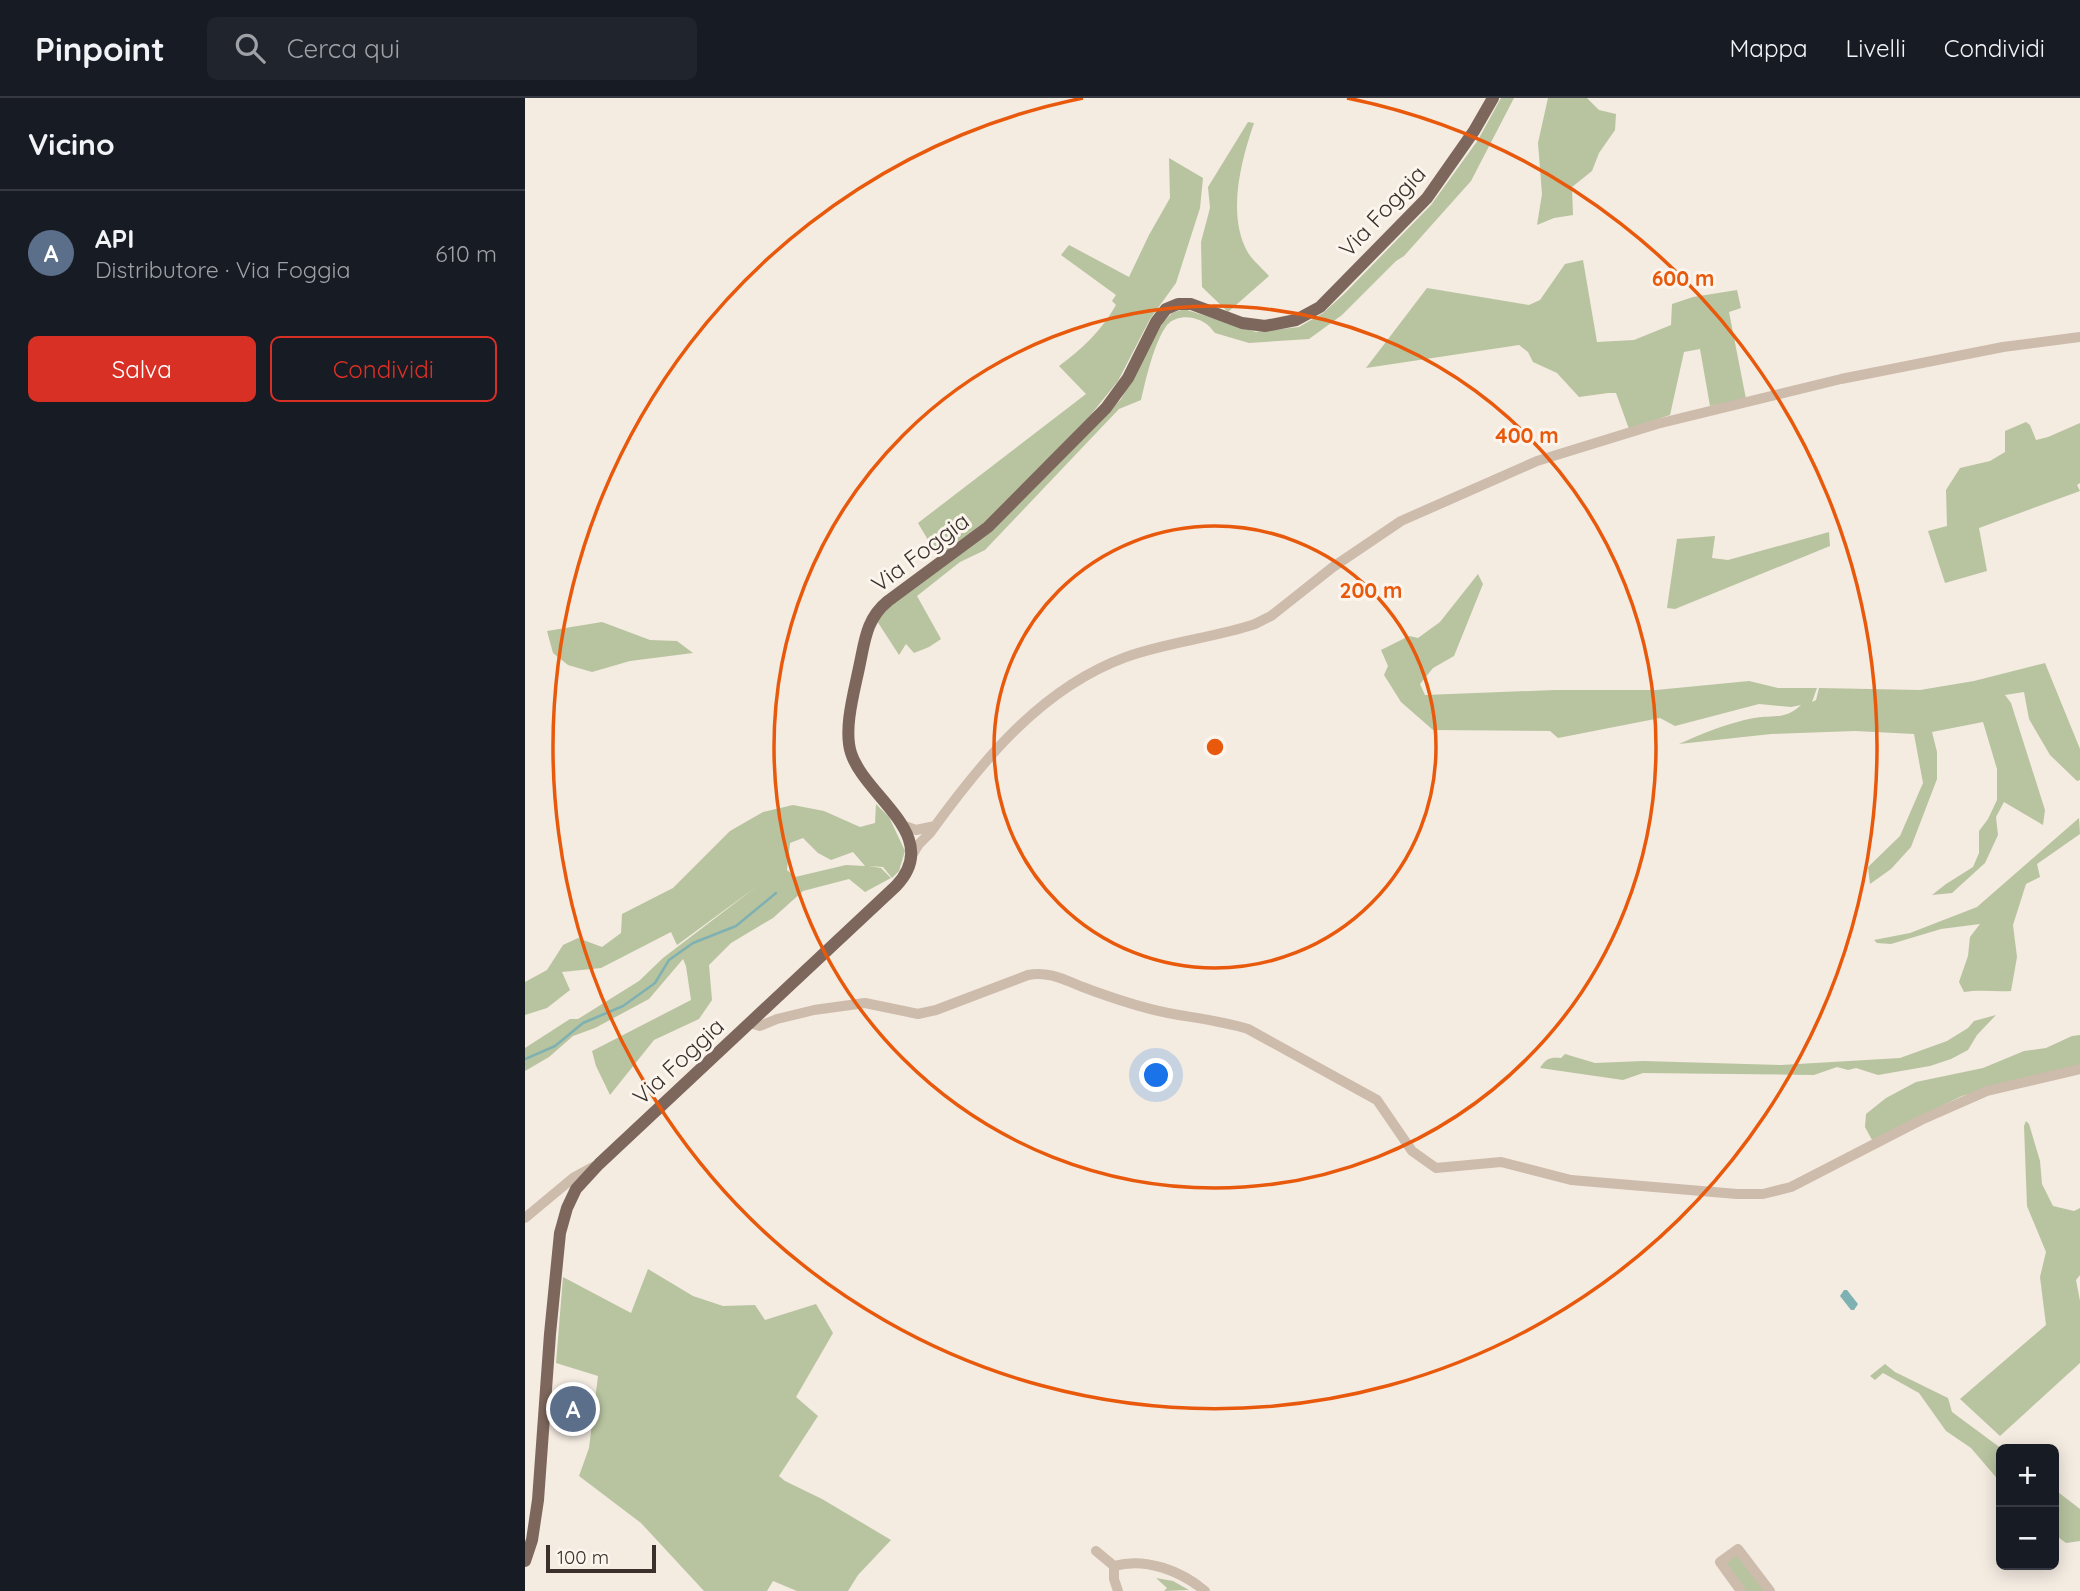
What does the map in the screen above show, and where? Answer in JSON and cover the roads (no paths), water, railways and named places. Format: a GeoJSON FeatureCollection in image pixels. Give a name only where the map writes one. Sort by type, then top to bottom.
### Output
{"type":"FeatureCollection","features":[{"type":"Feature","properties":{"kind":"main road","name":"Via Foggia"},"geometry":{"type":"LineString","coordinates":[[525,1561],[532,1540],[538,1500],[560,1233],[576,1189],[599,1164],[896,886],[906,873],[916,836],[902,825],[858,769],[849,746],[849,723],[868,628],[874,615],[884,604],[994,522],[1106,408],[1128,378],[1156,322],[1166,309],[1178,304],[1191,304],[1242,323],[1265,326],[1296,320],[1320,307],[1427,198],[1474,131],[1493,98]]}},
{"type":"Feature","properties":{"kind":"street"},"geometry":{"type":"LineString","coordinates":[[916,836],[935,826],[1020,724],[1049,699],[1076,681],[1098,668],[1129,656],[1255,624],[1271,616],[1333,567],[1402,521],[1537,461],[1657,425],[1841,379],[2003,347],[2080,337]]}},
{"type":"Feature","properties":{"kind":"street"},"geometry":{"type":"LineString","coordinates":[[750,1023],[760,1026],[814,1010],[865,1003],[918,1014],[1041,972],[1115,1000],[1248,1029],[1377,1100],[1412,1151],[1436,1168],[1501,1162],[1571,1180],[1737,1194],[1763,1194],[1791,1187],[1921,1120],[1987,1091],[2080,1069]]}},
{"type":"Feature","properties":{"kind":"street"},"geometry":{"type":"LineString","coordinates":[[525,1218],[573,1178],[599,1164]]}},
{"type":"Feature","properties":{"kind":"street"},"geometry":{"type":"LineString","coordinates":[[1741,1591],[1720,1562],[1738,1549],[1770,1591]]}},
{"type":"Feature","properties":{"kind":"street"},"geometry":{"type":"LineString","coordinates":[[1096,1551],[1114,1566],[1135,1564],[1168,1569],[1181,1574],[1205,1591]]}},
{"type":"Feature","properties":{"kind":"street"},"geometry":{"type":"LineString","coordinates":[[1114,1566],[1118,1591]]}},
{"type":"Feature","properties":{"kind":"water"},"geometry":{"type":"Polygon","coordinates":[[[1847,1290],[1858,1304],[1854,1310],[1851,1310],[1840,1296],[1847,1290]]]}},
{"type":"Feature","properties":{"kind":"waterway"},"geometry":{"type":"LineString","coordinates":[[525,1059],[555,1046],[583,1023],[623,1006],[655,983],[669,960],[693,943],[736,926],[776,893]]}},
{"type":"Feature","properties":{"kind":"place","name":"API"},"geometry":{"type":"Point","coordinates":[573,1409]}}]}
